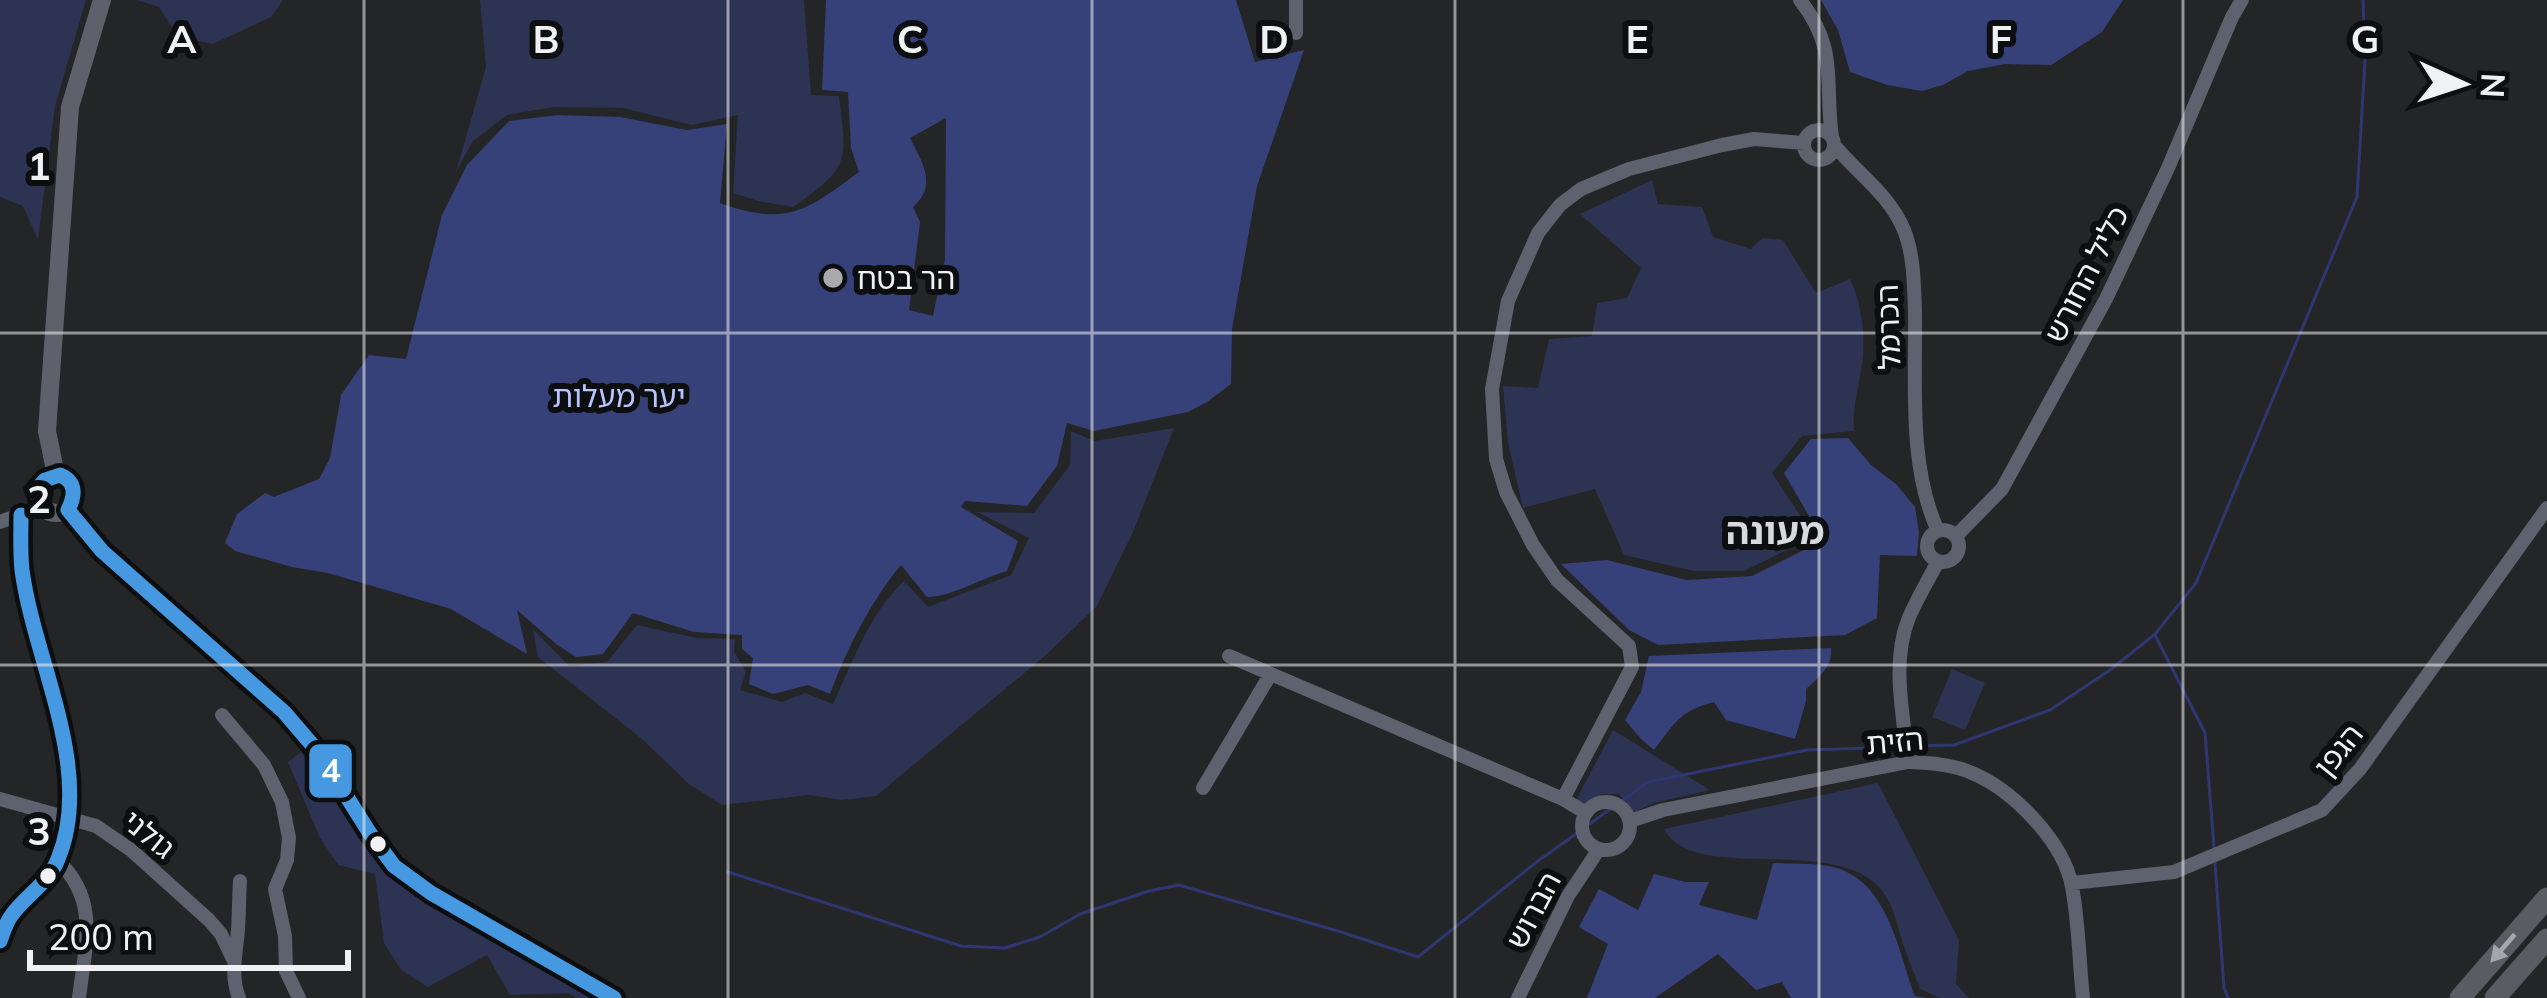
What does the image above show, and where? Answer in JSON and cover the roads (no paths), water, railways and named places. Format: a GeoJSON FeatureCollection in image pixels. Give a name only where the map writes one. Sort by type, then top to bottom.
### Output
{"type":"FeatureCollection","features":[{"type":"Feature","properties":{"kind":"highway"},"geometry":{"type":"LineString","coordinates":[[2460,998],[2547,898]]}},
{"type":"Feature","properties":{"kind":"highway"},"geometry":{"type":"LineString","coordinates":[[2498,996],[2547,939]]}},
{"type":"Feature","properties":{"kind":"main road"},"geometry":{"type":"LineString","coordinates":[[56,475],[47,431],[70,107],[102,0]]}},
{"type":"Feature","properties":{"kind":"main road"},"geometry":{"type":"LineString","coordinates":[[56,475],[68,478],[75,488],[75,500],[68,510],[51,513],[41,507],[37,489],[44,478],[56,475]]}},
{"type":"Feature","properties":{"kind":"main road"},"geometry":{"type":"LineString","coordinates":[[68,510],[102,550],[284,712],[320,754],[394,866],[431,893],[614,998]]}},
{"type":"Feature","properties":{"kind":"street"},"geometry":{"type":"LineString","coordinates":[[1295,33],[1296,0]]}},
{"type":"Feature","properties":{"kind":"street"},"geometry":{"type":"LineString","coordinates":[[1800,0],[1813,16],[1828,53],[1833,141],[1830,155],[1816,160],[1806,153],[1808,138],[1823,117],[1830,92]]}},
{"type":"Feature","properties":{"kind":"street","name":"כליל החורש"},"geometry":{"type":"LineString","coordinates":[[1956,536],[2002,489],[2106,299],[2242,0]]}},
{"type":"Feature","properties":{"kind":"street"},"geometry":{"type":"LineString","coordinates":[[1563,799],[1632,667],[1629,646],[1557,580],[1506,492],[1496,459],[1492,388],[1508,301],[1538,233],[1581,188],[1629,169],[1722,145],[1808,138],[1821,130],[1833,141]]}},
{"type":"Feature","properties":{"kind":"street","name":"הכרמל"},"geometry":{"type":"LineString","coordinates":[[1833,141],[1877,187],[1904,230],[1913,270],[1922,488],[1938,530]]}},
{"type":"Feature","properties":{"kind":"street"},"geometry":{"type":"LineString","coordinates":[[0,522],[41,507]]}},
{"type":"Feature","properties":{"kind":"street","name":"הגפן"},"geometry":{"type":"LineString","coordinates":[[2072,883],[2174,872],[2322,810],[2360,769],[2547,508]]}},
{"type":"Feature","properties":{"kind":"street"},"geometry":{"type":"LineString","coordinates":[[0,941],[10,916],[58,861],[70,818],[64,746],[22,570],[21,515]]}},
{"type":"Feature","properties":{"kind":"street"},"geometry":{"type":"LineString","coordinates":[[1938,530],[1956,536],[1959,549],[1954,557],[1938,561],[1929,554],[1928,543],[1938,530]]}},
{"type":"Feature","properties":{"kind":"street"},"geometry":{"type":"LineString","coordinates":[[1909,762],[1900,686],[1901,649],[1907,622],[1938,561]]}},
{"type":"Feature","properties":{"kind":"street"},"geometry":{"type":"LineString","coordinates":[[1229,656],[1586,813]]}},
{"type":"Feature","properties":{"kind":"street"},"geometry":{"type":"LineString","coordinates":[[1203,788],[1270,675]]}},
{"type":"Feature","properties":{"kind":"street"},"geometry":{"type":"LineString","coordinates":[[222,715],[264,765],[283,802],[287,860],[275,889],[285,936],[286,971],[298,998]]}},
{"type":"Feature","properties":{"kind":"street","name":"הזית"},"geometry":{"type":"LineString","coordinates":[[1630,821],[1663,810],[1909,762],[1970,771],[2022,807],[2050,838],[2072,883],[2083,998]]}},
{"type":"Feature","properties":{"kind":"street","name":"גולני"},"geometry":{"type":"LineString","coordinates":[[0,800],[96,826],[209,920],[233,959]]}},
{"type":"Feature","properties":{"kind":"street"},"geometry":{"type":"LineString","coordinates":[[1611,802],[1630,821],[1628,838],[1607,850],[1585,837],[1582,820],[1595,804],[1611,802]]}},
{"type":"Feature","properties":{"kind":"street","name":"הברוש"},"geometry":{"type":"LineString","coordinates":[[1519,998],[1568,896],[1599,849]]}},
{"type":"Feature","properties":{"kind":"street"},"geometry":{"type":"LineString","coordinates":[[58,861],[84,896],[86,938],[79,998]]}},
{"type":"Feature","properties":{"kind":"street"},"geometry":{"type":"LineString","coordinates":[[239,998],[233,959],[240,881]]}},
{"type":"Feature","properties":{"kind":"waterway"},"geometry":{"type":"LineString","coordinates":[[1911,746],[1954,745],[2050,710],[2155,634],[2196,583],[2357,197],[2365,60],[2363,0]]}},
{"type":"Feature","properties":{"kind":"waterway"},"geometry":{"type":"LineString","coordinates":[[2155,635],[2205,733],[2214,847]]}},
{"type":"Feature","properties":{"kind":"waterway"},"geometry":{"type":"LineString","coordinates":[[728,872],[961,946],[1005,948],[1040,937],[1080,914],[1179,885],[1418,957],[1538,861],[1648,782],[1807,750],[1901,747]]}},
{"type":"Feature","properties":{"kind":"waterway"},"geometry":{"type":"LineString","coordinates":[[2215,863],[2228,998]]}},
{"type":"Feature","properties":{"kind":"place","name":"הר בטח"},"geometry":{"type":"Point","coordinates":[833,278]}},
{"type":"Feature","properties":{"kind":"district","name":"מעונה"},"geometry":{"type":"Point","coordinates":[1775,530]}},
{"type":"Feature","properties":{"kind":"park label","name":"יער מעלות"},"geometry":{"type":"Point","coordinates":[619,396]}}]}
